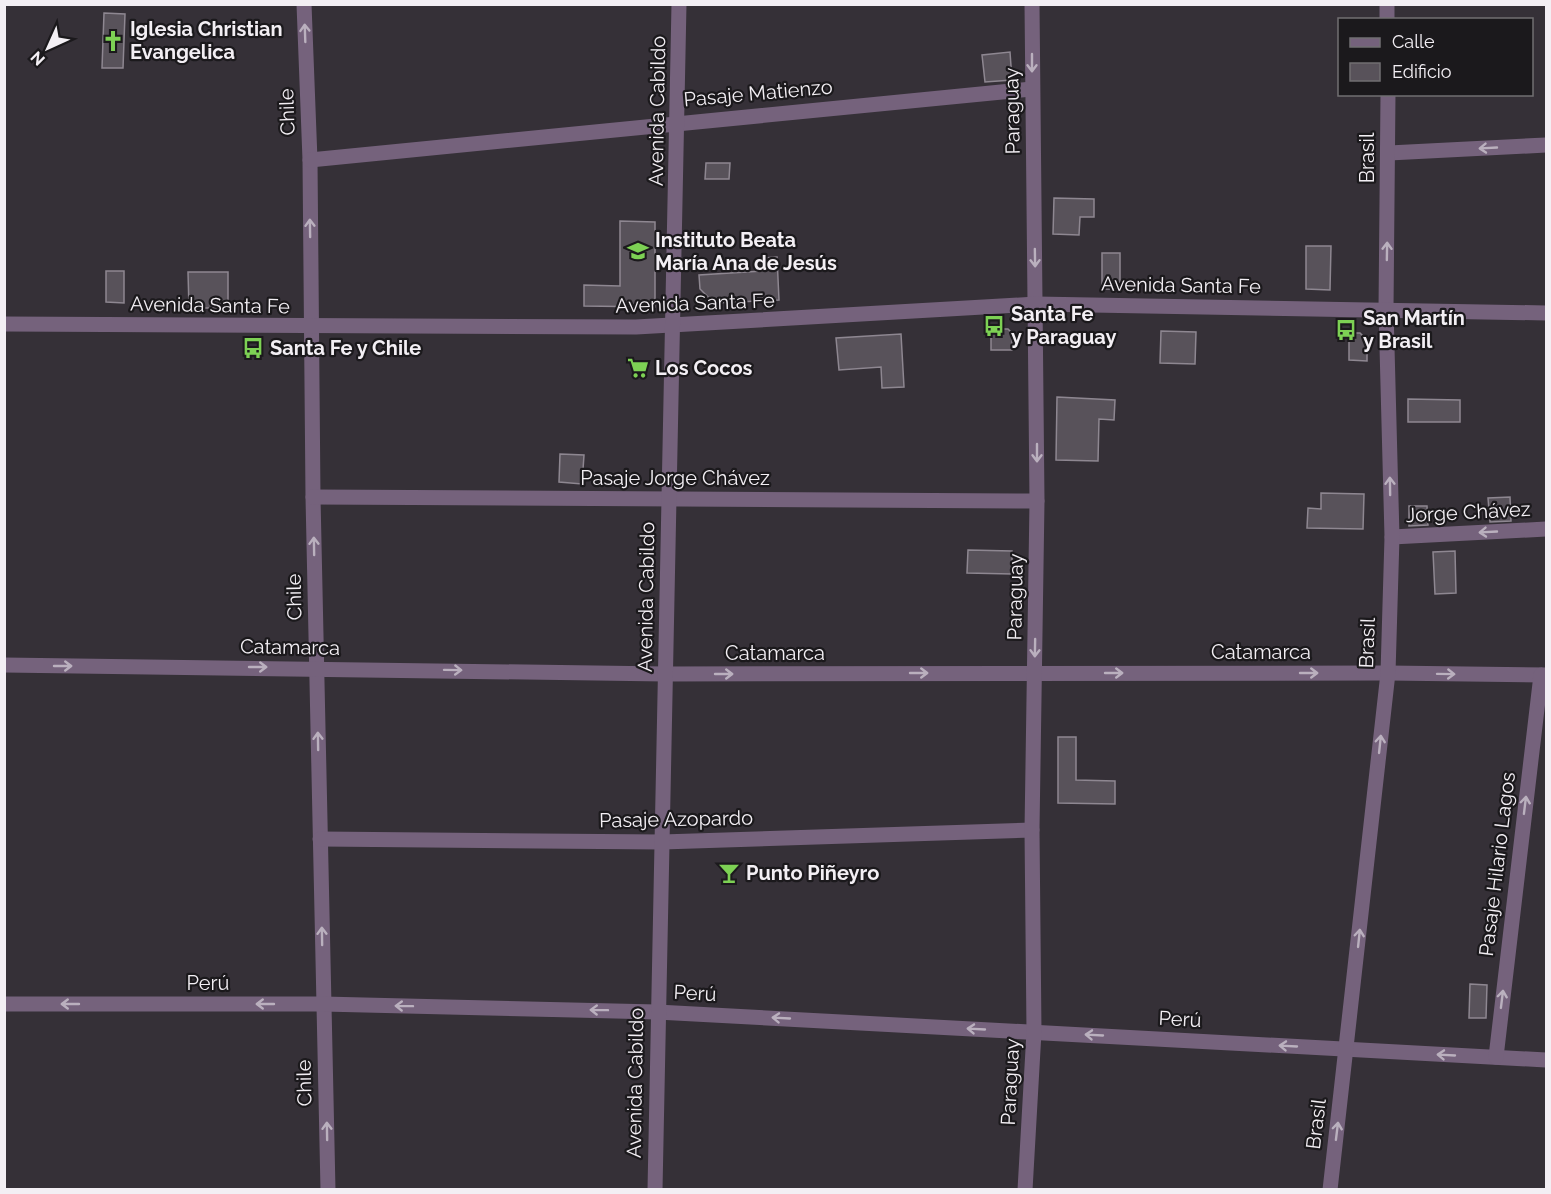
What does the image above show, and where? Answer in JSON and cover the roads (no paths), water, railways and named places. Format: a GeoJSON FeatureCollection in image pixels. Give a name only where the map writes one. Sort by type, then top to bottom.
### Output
{"type":"FeatureCollection","features":[{"type":"Feature","properties":{"kind":"street","name":"Chile"},"geometry":{"type":"LineString","coordinates":[[304,4],[309,160],[316,668],[328,1190]]}},
{"type":"Feature","properties":{"kind":"street","name":"Avenida Cabildo"},"geometry":{"type":"LineString","coordinates":[[655,1190],[679,4]]}},
{"type":"Feature","properties":{"kind":"street","name":"Paraguay"},"geometry":{"type":"LineString","coordinates":[[1025,1190],[1034,1032],[1032,830],[1037,501],[1032,4]]}},
{"type":"Feature","properties":{"kind":"street","name":"Pasaje Matienzo"},"geometry":{"type":"LineString","coordinates":[[309,160],[677,122],[1032,89]]}},
{"type":"Feature","properties":{"kind":"street","name":"Brasil"},"geometry":{"type":"LineString","coordinates":[[1330,1190],[1388,673],[1392,537],[1386,309],[1388,96]]}},
{"type":"Feature","properties":{"kind":"street"},"geometry":{"type":"LineString","coordinates":[[1389,153],[1546,145]]}},
{"type":"Feature","properties":{"kind":"street","name":"Avenida Santa Fe"},"geometry":{"type":"LineString","coordinates":[[4,324],[312,328],[672,326],[1036,304],[1546,313]]}},
{"type":"Feature","properties":{"kind":"street","name":"Pasaje Jorge Chávez"},"geometry":{"type":"LineString","coordinates":[[313,497],[1037,501]]}},
{"type":"Feature","properties":{"kind":"street","name":"Jorge Chávez"},"geometry":{"type":"LineString","coordinates":[[1392,537],[1546,529]]}},
{"type":"Feature","properties":{"kind":"street","name":"Catamarca"},"geometry":{"type":"LineString","coordinates":[[4,665],[665,674],[1388,673],[1544,675]]}},
{"type":"Feature","properties":{"kind":"street","name":"Pasaje Hilario Lagos"},"geometry":{"type":"LineString","coordinates":[[1496,1057],[1544,675]]}},
{"type":"Feature","properties":{"kind":"street","name":"Pasaje Azopardo"},"geometry":{"type":"LineString","coordinates":[[320,839],[662,842],[1032,830]]}},
{"type":"Feature","properties":{"kind":"street","name":"Perú"},"geometry":{"type":"LineString","coordinates":[[4,1004],[323,1004],[657,1012],[1546,1060]]}},
{"type":"Feature","properties":{"kind":"place","name":"Iglesia Christian Evangelica"},"geometry":{"type":"Point","coordinates":[113,41]}},
{"type":"Feature","properties":{"kind":"place","name":"Instituto Beata María Ana de Jesús"},"geometry":{"type":"Point","coordinates":[638,251]}},
{"type":"Feature","properties":{"kind":"place","name":"Santa Fe y Paraguay"},"geometry":{"type":"Point","coordinates":[994,326]}},
{"type":"Feature","properties":{"kind":"place","name":"San Martín y Brasil"},"geometry":{"type":"Point","coordinates":[1346,330]}},
{"type":"Feature","properties":{"kind":"place","name":"Santa Fe y Chile"},"geometry":{"type":"Point","coordinates":[253,348]}},
{"type":"Feature","properties":{"kind":"place","name":"Los Cocos"},"geometry":{"type":"Point","coordinates":[638,368]}},
{"type":"Feature","properties":{"kind":"place","name":"Punto Piñeyro"},"geometry":{"type":"Point","coordinates":[729,873]}}]}
